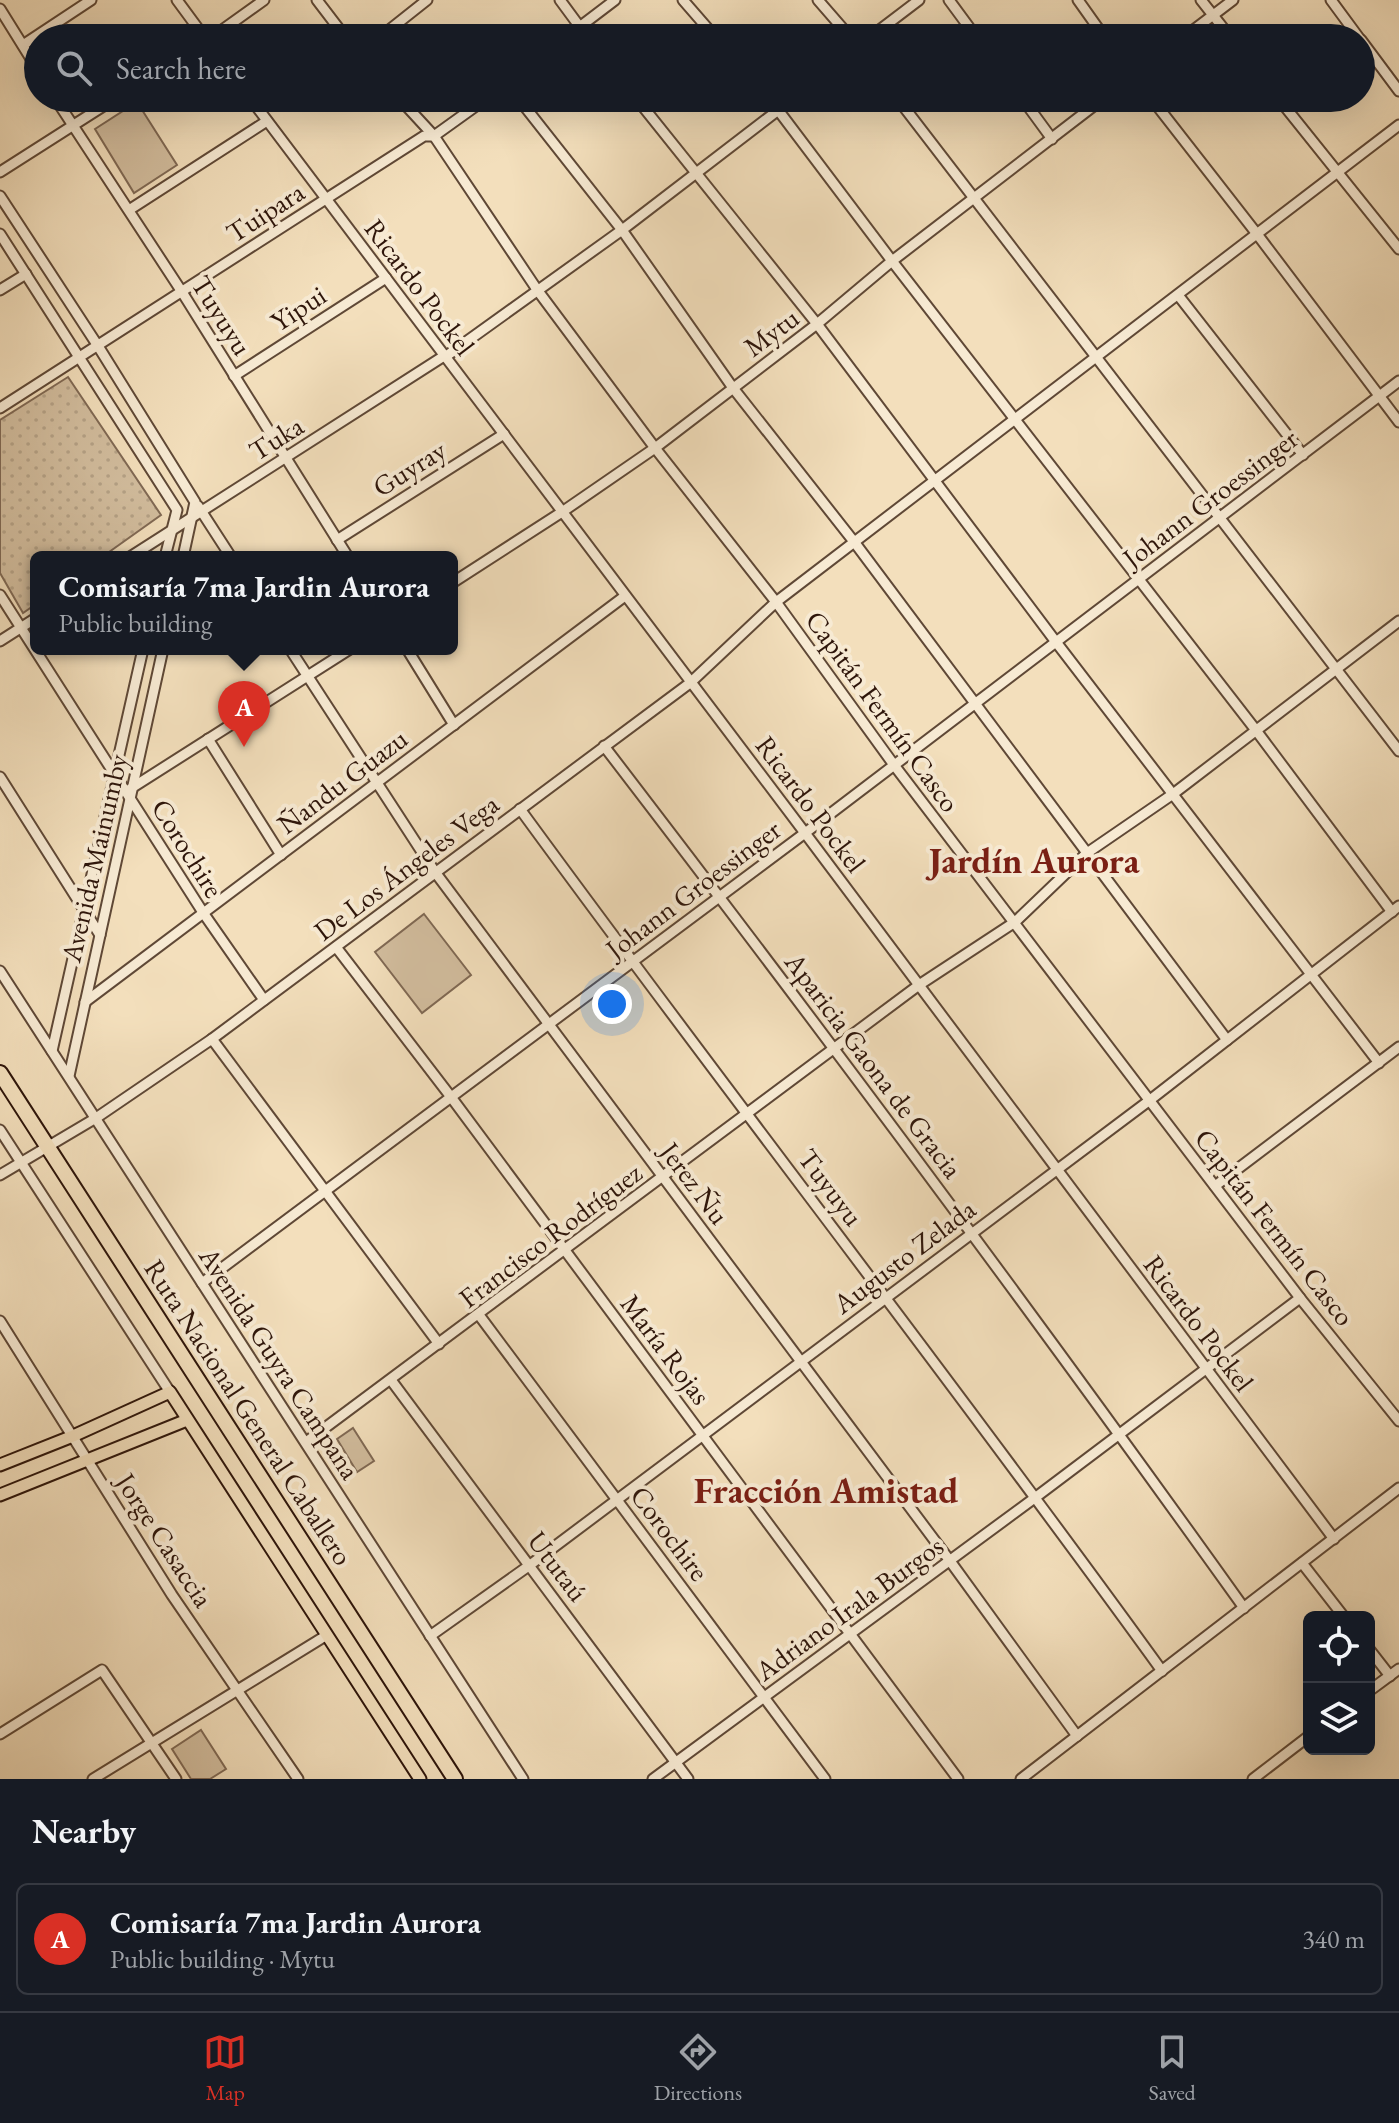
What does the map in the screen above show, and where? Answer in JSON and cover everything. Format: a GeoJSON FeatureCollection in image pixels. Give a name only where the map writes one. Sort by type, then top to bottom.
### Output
{"type":"FeatureCollection","features":[{"type":"Feature","properties":{"kind":"highway","name":"Ruta Nacional General Caballero"},"geometry":{"type":"LineString","coordinates":[[0,1073],[455,1779]]}},
{"type":"Feature","properties":{"kind":"main road"},"geometry":{"type":"LineString","coordinates":[[0,1465],[170,1392],[420,1779]]}},
{"type":"Feature","properties":{"kind":"main road"},"geometry":{"type":"LineString","coordinates":[[0,1495],[187,1420]]}},
{"type":"Feature","properties":{"kind":"street"},"geometry":{"type":"LineString","coordinates":[[55,24],[91,0]]}},
{"type":"Feature","properties":{"kind":"street"},"geometry":{"type":"LineString","coordinates":[[177,0],[197,24]]}},
{"type":"Feature","properties":{"kind":"street"},"geometry":{"type":"LineString","coordinates":[[229,24],[264,0]]}},
{"type":"Feature","properties":{"kind":"street"},"geometry":{"type":"LineString","coordinates":[[317,0],[335,24]]}},
{"type":"Feature","properties":{"kind":"street"},"geometry":{"type":"LineString","coordinates":[[397,24],[427,0]]}},
{"type":"Feature","properties":{"kind":"street"},"geometry":{"type":"LineString","coordinates":[[560,0],[578,24]]}},
{"type":"Feature","properties":{"kind":"street"},"geometry":{"type":"LineString","coordinates":[[582,24],[615,0]]}},
{"type":"Feature","properties":{"kind":"street"},"geometry":{"type":"LineString","coordinates":[[683,0],[704,24]]}},
{"type":"Feature","properties":{"kind":"street"},"geometry":{"type":"LineString","coordinates":[[818,0],[839,24]]}},
{"type":"Feature","properties":{"kind":"street"},"geometry":{"type":"LineString","coordinates":[[887,24],[919,0]]}},
{"type":"Feature","properties":{"kind":"street"},"geometry":{"type":"LineString","coordinates":[[949,0],[967,24]]}},
{"type":"Feature","properties":{"kind":"street"},"geometry":{"type":"LineString","coordinates":[[1078,0],[1095,24]]}},
{"type":"Feature","properties":{"kind":"street"},"geometry":{"type":"LineString","coordinates":[[1201,0],[1220,24]]}},
{"type":"Feature","properties":{"kind":"street"},"geometry":{"type":"LineString","coordinates":[[1202,24],[1233,0]]}},
{"type":"Feature","properties":{"kind":"street"},"geometry":{"type":"LineString","coordinates":[[1331,0],[1349,24]]}},
{"type":"Feature","properties":{"kind":"street"},"geometry":{"type":"LineString","coordinates":[[0,9],[23,45]]}},
{"type":"Feature","properties":{"kind":"street"},"geometry":{"type":"LineString","coordinates":[[1375,59],[1399,91]]}},
{"type":"Feature","properties":{"kind":"street","name":"Tuyuyu"},"geometry":{"type":"LineString","coordinates":[[64,112],[182,292],[344,551]]}},
{"type":"Feature","properties":{"kind":"street"},"geometry":{"type":"LineString","coordinates":[[0,172],[93,112]]}},
{"type":"Feature","properties":{"kind":"street","name":"Ricardo Pockel"},"geometry":{"type":"LineString","coordinates":[[260,112],[1334,1539]]}},
{"type":"Feature","properties":{"kind":"street","name":"Capitán Fermín Casco"},"geometry":{"type":"LineString","coordinates":[[412,112],[434,136],[538,291],[655,448],[776,602],[894,765],[1300,1298],[1399,1421]]}},
{"type":"Feature","properties":{"kind":"street","name":"Tuipara"},"geometry":{"type":"LineString","coordinates":[[0,408],[424,136],[434,136],[467,112]]}},
{"type":"Feature","properties":{"kind":"street"},"geometry":{"type":"LineString","coordinates":[[529,112],[622,230],[733,388],[855,543],[1227,1040]]}},
{"type":"Feature","properties":{"kind":"street"},"geometry":{"type":"LineString","coordinates":[[647,112],[817,324],[1379,1063]]}},
{"type":"Feature","properties":{"kind":"street","name":"Tuka"},"geometry":{"type":"LineString","coordinates":[[139,551],[445,356],[622,230],[777,112]]}},
{"type":"Feature","properties":{"kind":"street"},"geometry":{"type":"LineString","coordinates":[[781,112],[892,261],[1395,909]]}},
{"type":"Feature","properties":{"kind":"street"},"geometry":{"type":"LineString","coordinates":[[908,112],[1399,751]]}},
{"type":"Feature","properties":{"kind":"street"},"geometry":{"type":"LineString","coordinates":[[1032,112],[1052,139]]}},
{"type":"Feature","properties":{"kind":"street","name":"Mytu"},"geometry":{"type":"LineString","coordinates":[[458,579],[655,448],[1086,112]]}},
{"type":"Feature","properties":{"kind":"street"},"geometry":{"type":"LineString","coordinates":[[1162,112],[1399,422]]}},
{"type":"Feature","properties":{"kind":"street"},"geometry":{"type":"LineString","coordinates":[[1289,112],[1399,249]]}},
{"type":"Feature","properties":{"kind":"street"},"geometry":{"type":"LineString","coordinates":[[129,210],[267,121]]}},
{"type":"Feature","properties":{"kind":"street","name":"De Los Ángeles Vega"},"geometry":{"type":"LineString","coordinates":[[0,1175],[96,1118],[212,1039],[690,683],[776,602],[1399,125]]}},
{"type":"Feature","properties":{"kind":"street"},"geometry":{"type":"LineString","coordinates":[[0,196],[195,502],[196,514],[185,551]]}},
{"type":"Feature","properties":{"kind":"street"},"geometry":{"type":"LineString","coordinates":[[0,234],[177,510],[167,551]]}},
{"type":"Feature","properties":{"kind":"street"},"geometry":{"type":"LineString","coordinates":[[0,290],[26,274]]}},
{"type":"Feature","properties":{"kind":"street","name":"Yipui"},"geometry":{"type":"LineString","coordinates":[[234,376],[386,278]]}},
{"type":"Feature","properties":{"kind":"street"},"geometry":{"type":"LineString","coordinates":[[1178,295],[1303,455]]}},
{"type":"Feature","properties":{"kind":"street","name":"Johann Groessinger"},"geometry":{"type":"LineString","coordinates":[[202,1283],[805,833],[1399,381]]}},
{"type":"Feature","properties":{"kind":"street","name":"Guyray"},"geometry":{"type":"LineString","coordinates":[[337,540],[504,434]]}},
{"type":"Feature","properties":{"kind":"street"},"geometry":{"type":"LineString","coordinates":[[196,514],[226,551]]}},
{"type":"Feature","properties":{"kind":"street","name":"Corochire"},"geometry":{"type":"LineString","coordinates":[[0,595],[30,643]]}},
{"type":"Feature","properties":{"kind":"street","name":"Ñandu Guazu"},"geometry":{"type":"LineString","coordinates":[[85,1002],[625,596]]}},
{"type":"Feature","properties":{"kind":"street","name":"Francisco Rodríguez"},"geometry":{"type":"LineString","coordinates":[[306,1442],[919,985],[1015,922],[1087,853],[1173,794],[1399,621]]}},
{"type":"Feature","properties":{"kind":"street"},"geometry":{"type":"LineString","coordinates":[[0,641],[30,622]]}},
{"type":"Feature","properties":{"kind":"street","name":"Corochire"},"geometry":{"type":"LineString","coordinates":[[38,655],[130,792],[204,914],[264,1000]]}},
{"type":"Feature","properties":{"kind":"street","name":"Avenida Mainumby"},"geometry":{"type":"LineString","coordinates":[[52,1051],[142,655]]}},
{"type":"Feature","properties":{"kind":"street","name":"Avenida Mainumby"},"geometry":{"type":"LineString","coordinates":[[69,1076],[162,655]]}},
{"type":"Feature","properties":{"kind":"street","name":"Jerez Ñu"},"geometry":{"type":"LineString","coordinates":[[294,655],[435,872],[546,1025],[664,1177],[950,1561],[1077,1736]]}},
{"type":"Feature","properties":{"kind":"street"},"geometry":{"type":"LineString","coordinates":[[130,792],[340,655]]}},
{"type":"Feature","properties":{"kind":"street"},"geometry":{"type":"LineString","coordinates":[[411,655],[454,725]]}},
{"type":"Feature","properties":{"kind":"street"},"geometry":{"type":"LineString","coordinates":[[208,739],[281,855]]}},
{"type":"Feature","properties":{"kind":"street","name":"Aparicia Gaona de Gracia"},"geometry":{"type":"LineString","coordinates":[[604,746],[836,1049],[1244,1608]]}},
{"type":"Feature","properties":{"kind":"street"},"geometry":{"type":"LineString","coordinates":[[0,777],[100,935]]}},
{"type":"Feature","properties":{"kind":"street","name":"Tuyuyu"},"geometry":{"type":"LineString","coordinates":[[520,809],[1036,1497],[1162,1671]]}},
{"type":"Feature","properties":{"kind":"street","name":"Augusto Zelada"},"geometry":{"type":"LineString","coordinates":[[430,1636],[530,1565],[1150,1100],[1395,909]]}},
{"type":"Feature","properties":{"kind":"street","name":"María Rojas"},"geometry":{"type":"LineString","coordinates":[[336,947],[958,1779]]}},
{"type":"Feature","properties":{"kind":"street","name":"Avenida Guyra Campana"},"geometry":{"type":"LineString","coordinates":[[0,971],[523,1779]]}},
{"type":"Feature","properties":{"kind":"street"},"geometry":{"type":"LineString","coordinates":[[212,1039],[439,1344]]}},
{"type":"Feature","properties":{"kind":"street"},"geometry":{"type":"LineString","coordinates":[[1215,1186],[1399,1047]]}},
{"type":"Feature","properties":{"kind":"street"},"geometry":{"type":"LineString","coordinates":[[0,1130],[170,1392]]}},
{"type":"Feature","properties":{"kind":"street","name":"Adriano Irala Burgos"},"geometry":{"type":"LineString","coordinates":[[653,1779],[1300,1298]]}},
{"type":"Feature","properties":{"kind":"street","name":"Corochire"},"geometry":{"type":"LineString","coordinates":[[479,1315],[825,1779]]}},
{"type":"Feature","properties":{"kind":"street","name":"Jorge Casaccia"},"geometry":{"type":"LineString","coordinates":[[0,1321],[172,1595],[298,1779]]}},
{"type":"Feature","properties":{"kind":"street","name":"Ututaú"},"geometry":{"type":"LineString","coordinates":[[391,1380],[688,1779]]}},
{"type":"Feature","properties":{"kind":"street"},"geometry":{"type":"LineString","coordinates":[[1021,1779],[1399,1488]]}},
{"type":"Feature","properties":{"kind":"street"},"geometry":{"type":"LineString","coordinates":[[1302,1563],[1339,1611]]}},
{"type":"Feature","properties":{"kind":"street"},"geometry":{"type":"LineString","coordinates":[[93,1779],[327,1635]]}},
{"type":"Feature","properties":{"kind":"street"},"geometry":{"type":"LineString","coordinates":[[1375,1657],[1390,1676]]}},
{"type":"Feature","properties":{"kind":"street"},"geometry":{"type":"LineString","coordinates":[[1375,1687],[1399,1669]]}},
{"type":"Feature","properties":{"kind":"street"},"geometry":{"type":"LineString","coordinates":[[0,1734],[102,1670],[176,1779]]}},
{"type":"Feature","properties":{"kind":"street"},"geometry":{"type":"LineString","coordinates":[[1253,1779],[1303,1741]]}},
{"type":"Feature","properties":{"kind":"shaded area"},"geometry":{"type":"Polygon","coordinates":[[[121,112],[143,112],[177,165],[134,193],[95,129],[121,112]]]}},
{"type":"Feature","properties":{"kind":"shaded area"},"geometry":{"type":"Polygon","coordinates":[[[68,377],[161,515],[110,551],[30,551],[30,608],[23,613],[0,573],[0,420],[68,377]]]}},
{"type":"Feature","properties":{"kind":"shaded area"},"geometry":{"type":"Polygon","coordinates":[[[424,914],[471,975],[422,1013],[375,952],[424,914]]]}},
{"type":"Feature","properties":{"kind":"shaded area"},"geometry":{"type":"Polygon","coordinates":[[[353,1428],[374,1461],[357,1472],[337,1439],[353,1428]]]}},
{"type":"Feature","properties":{"kind":"shaded area"},"geometry":{"type":"Polygon","coordinates":[[[201,1730],[226,1769],[210,1779],[191,1779],[172,1749],[201,1730]]]}},
{"type":"Feature","properties":{"kind":"place","name":"Comisaría 7ma Jardin Aurora"},"geometry":{"type":"Point","coordinates":[244,747]}},
{"type":"Feature","properties":{"kind":"district","name":"Jardín Aurora"},"geometry":{"type":"Point","coordinates":[1034,860]}},
{"type":"Feature","properties":{"kind":"district","name":"Fracción Amistad"},"geometry":{"type":"Point","coordinates":[826,1490]}}]}
